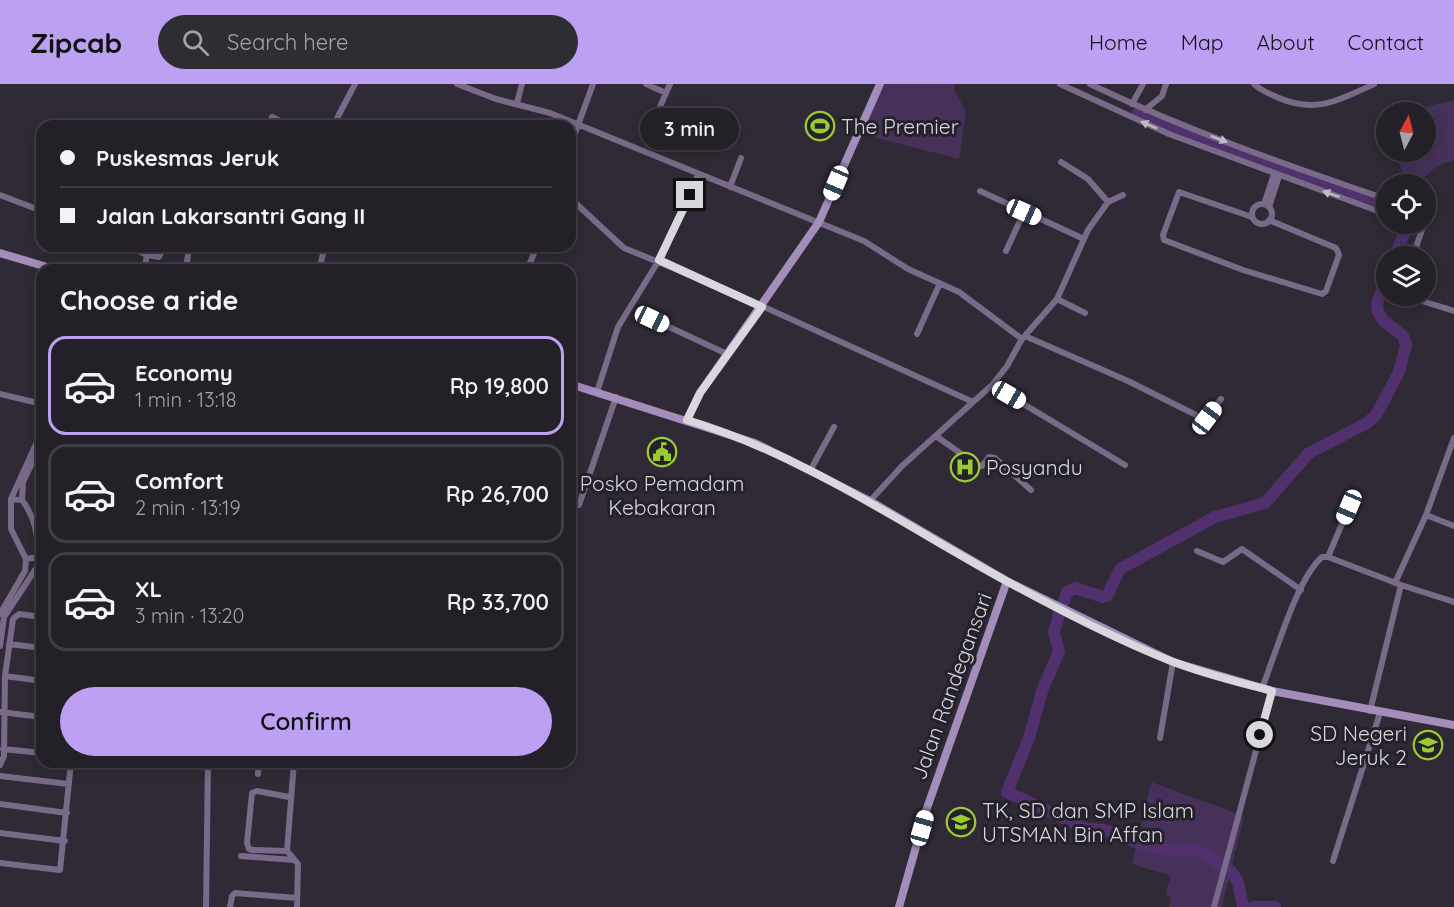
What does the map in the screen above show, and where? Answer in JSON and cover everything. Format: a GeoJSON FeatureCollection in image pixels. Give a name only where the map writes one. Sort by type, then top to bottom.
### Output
{"type":"FeatureCollection","features":[{"type":"Feature","properties":{"kind":"main road"},"geometry":{"type":"LineString","coordinates":[[687,420],[700,393],[819,222],[880,84]]}},
{"type":"Feature","properties":{"kind":"main road"},"geometry":{"type":"LineString","coordinates":[[0,253],[37,264]]}},
{"type":"Feature","properties":{"kind":"main road"},"geometry":{"type":"LineString","coordinates":[[576,386],[755,443],[811,469],[870,501],[1007,581],[1173,662],[1272,691],[1454,725]]}},
{"type":"Feature","properties":{"kind":"main road","name":"Jalan Randegansari"},"geometry":{"type":"LineString","coordinates":[[899,907],[927,808],[1007,581]]}},
{"type":"Feature","properties":{"kind":"street"},"geometry":{"type":"LineString","coordinates":[[336,120],[355,84]]}},
{"type":"Feature","properties":{"kind":"street"},"geometry":{"type":"LineString","coordinates":[[457,84],[496,99],[550,113],[565,120]]}},
{"type":"Feature","properties":{"kind":"street"},"geometry":{"type":"LineString","coordinates":[[517,103],[522,84]]}},
{"type":"Feature","properties":{"kind":"street"},"geometry":{"type":"LineString","coordinates":[[576,131],[593,84]]}},
{"type":"Feature","properties":{"kind":"street"},"geometry":{"type":"LineString","coordinates":[[646,84],[666,93]]}},
{"type":"Feature","properties":{"kind":"street"},"geometry":{"type":"LineString","coordinates":[[659,109],[670,84]]}},
{"type":"Feature","properties":{"kind":"street"},"geometry":{"type":"LineString","coordinates":[[1060,84],[1169,134],[1278,171],[1376,196]]}},
{"type":"Feature","properties":{"kind":"street"},"geometry":{"type":"LineString","coordinates":[[1090,84],[1278,171],[1376,210]]}},
{"type":"Feature","properties":{"kind":"street"},"geometry":{"type":"LineString","coordinates":[[1132,104],[1143,84]]}},
{"type":"Feature","properties":{"kind":"street"},"geometry":{"type":"LineString","coordinates":[[1145,110],[1162,96],[1166,84]]}},
{"type":"Feature","properties":{"kind":"street"},"geometry":{"type":"LineString","coordinates":[[1254,84],[1283,100],[1314,107],[1329,104],[1374,84]]}},
{"type":"Feature","properties":{"kind":"street"},"geometry":{"type":"LineString","coordinates":[[272,117],[278,120]]}},
{"type":"Feature","properties":{"kind":"street"},"geometry":{"type":"LineString","coordinates":[[578,126],[864,241],[908,269],[959,292],[1024,338],[1128,381],[1204,419],[1221,399]]}},
{"type":"Feature","properties":{"kind":"street"},"geometry":{"type":"LineString","coordinates":[[730,187],[741,158]]}},
{"type":"Feature","properties":{"kind":"street"},"geometry":{"type":"LineString","coordinates":[[1061,162],[1088,179],[1108,202]]}},
{"type":"Feature","properties":{"kind":"street"},"geometry":{"type":"LineString","coordinates":[[1266,206],[1278,171]]}},
{"type":"Feature","properties":{"kind":"street"},"geometry":{"type":"LineString","coordinates":[[597,392],[625,312],[659,260],[698,175]]}},
{"type":"Feature","properties":{"kind":"street"},"geometry":{"type":"LineString","coordinates":[[980,191],[1084,239]]}},
{"type":"Feature","properties":{"kind":"street"},"geometry":{"type":"LineString","coordinates":[[1179,192],[1252,217],[1260,223],[1269,220],[1336,248],[1339,255],[1326,291],[1322,294],[1243,270],[1164,240],[1179,192]]}},
{"type":"Feature","properties":{"kind":"street"},"geometry":{"type":"LineString","coordinates":[[0,195],[36,209]]}},
{"type":"Feature","properties":{"kind":"street"},"geometry":{"type":"LineString","coordinates":[[870,501],[902,466],[992,385],[1024,338],[1057,298],[1084,239],[1108,202],[1123,195]]}},
{"type":"Feature","properties":{"kind":"street"},"geometry":{"type":"LineString","coordinates":[[576,203],[596,220],[618,244],[659,260],[973,402]]}},
{"type":"Feature","properties":{"kind":"street"},"geometry":{"type":"LineString","coordinates":[[1252,217],[1253,208],[1266,206]]}},
{"type":"Feature","properties":{"kind":"street"},"geometry":{"type":"LineString","coordinates":[[1266,206],[1271,214],[1269,220]]}},
{"type":"Feature","properties":{"kind":"street"},"geometry":{"type":"LineString","coordinates":[[1006,252],[1024,212]]}},
{"type":"Feature","properties":{"kind":"street"},"geometry":{"type":"LineString","coordinates":[[141,252],[159,257],[161,252]]}},
{"type":"Feature","properties":{"kind":"street"},"geometry":{"type":"LineString","coordinates":[[145,264],[147,255]]}},
{"type":"Feature","properties":{"kind":"street"},"geometry":{"type":"LineString","coordinates":[[916,334],[940,283]]}},
{"type":"Feature","properties":{"kind":"street"},"geometry":{"type":"LineString","coordinates":[[1057,298],[1085,313]]}},
{"type":"Feature","properties":{"kind":"street"},"geometry":{"type":"LineString","coordinates":[[1436,305],[1454,311]]}},
{"type":"Feature","properties":{"kind":"street"},"geometry":{"type":"LineString","coordinates":[[652,319],[727,354]]}},
{"type":"Feature","properties":{"kind":"street"},"geometry":{"type":"LineString","coordinates":[[992,385],[1125,465]]}},
{"type":"Feature","properties":{"kind":"street"},"geometry":{"type":"LineString","coordinates":[[0,394],[36,403]]}},
{"type":"Feature","properties":{"kind":"street"},"geometry":{"type":"LineString","coordinates":[[579,505],[616,397]]}},
{"type":"Feature","properties":{"kind":"street"},"geometry":{"type":"LineString","coordinates":[[811,469],[834,427]]}},
{"type":"Feature","properties":{"kind":"street"},"geometry":{"type":"LineString","coordinates":[[936,436],[977,465],[982,466],[992,456],[1031,490]]}},
{"type":"Feature","properties":{"kind":"street"},"geometry":{"type":"LineString","coordinates":[[1370,711],[1398,584],[1454,438]]}},
{"type":"Feature","properties":{"kind":"street"},"geometry":{"type":"LineString","coordinates":[[0,614],[25,571],[26,559],[11,529],[10,499],[36,444]]}},
{"type":"Feature","properties":{"kind":"street"},"geometry":{"type":"LineString","coordinates":[[36,455],[23,482],[22,500],[36,529]]}},
{"type":"Feature","properties":{"kind":"street"},"geometry":{"type":"LineString","coordinates":[[10,499],[22,500]]}},
{"type":"Feature","properties":{"kind":"street"},"geometry":{"type":"LineString","coordinates":[[1328,557],[1349,507]]}},
{"type":"Feature","properties":{"kind":"street"},"geometry":{"type":"LineString","coordinates":[[1426,515],[1454,526]]}},
{"type":"Feature","properties":{"kind":"street"},"geometry":{"type":"LineString","coordinates":[[1197,551],[1223,562],[1242,549],[1301,590]]}},
{"type":"Feature","properties":{"kind":"street"},"geometry":{"type":"LineString","coordinates":[[26,559],[36,557]]}},
{"type":"Feature","properties":{"kind":"street"},"geometry":{"type":"LineString","coordinates":[[1262,688],[1301,590],[1316,562],[1322,557],[1328,557],[1398,584],[1454,602]]}},
{"type":"Feature","properties":{"kind":"street"},"geometry":{"type":"LineString","coordinates":[[0,646],[4,617],[36,569]]}},
{"type":"Feature","properties":{"kind":"street"},"geometry":{"type":"LineString","coordinates":[[0,765],[3,749],[5,676],[15,615],[36,617]]}},
{"type":"Feature","properties":{"kind":"street"},"geometry":{"type":"LineString","coordinates":[[9,644],[36,647]]}},
{"type":"Feature","properties":{"kind":"street"},"geometry":{"type":"LineString","coordinates":[[1160,738],[1173,662]]}},
{"type":"Feature","properties":{"kind":"street"},"geometry":{"type":"LineString","coordinates":[[5,676],[36,680]]}},
{"type":"Feature","properties":{"kind":"street"},"geometry":{"type":"LineString","coordinates":[[1214,907],[1272,691]]}},
{"type":"Feature","properties":{"kind":"street"},"geometry":{"type":"LineString","coordinates":[[3,712],[36,716]]}},
{"type":"Feature","properties":{"kind":"street"},"geometry":{"type":"LineString","coordinates":[[1333,861],[1380,713]]}},
{"type":"Feature","properties":{"kind":"street"},"geometry":{"type":"LineString","coordinates":[[3,749],[36,752]]}},
{"type":"Feature","properties":{"kind":"street"},"geometry":{"type":"LineString","coordinates":[[0,863],[60,870],[65,841],[70,768]]}},
{"type":"Feature","properties":{"kind":"street"},"geometry":{"type":"LineString","coordinates":[[206,907],[208,768]]}},
{"type":"Feature","properties":{"kind":"street"},"geometry":{"type":"LineString","coordinates":[[258,768],[258,774]]}},
{"type":"Feature","properties":{"kind":"street"},"geometry":{"type":"LineString","coordinates":[[293,768],[289,797],[287,851],[298,864],[297,907]]}},
{"type":"Feature","properties":{"kind":"street"},"geometry":{"type":"LineString","coordinates":[[0,776],[69,784]]}},
{"type":"Feature","properties":{"kind":"street"},"geometry":{"type":"LineString","coordinates":[[287,851],[249,849],[248,832],[252,793],[257,791],[289,797]]}},
{"type":"Feature","properties":{"kind":"street"},"geometry":{"type":"LineString","coordinates":[[0,804],[67,813]]}},
{"type":"Feature","properties":{"kind":"street"},"geometry":{"type":"LineString","coordinates":[[0,833],[65,841]]}},
{"type":"Feature","properties":{"kind":"street"},"geometry":{"type":"LineString","coordinates":[[241,856],[294,860]]}},
{"type":"Feature","properties":{"kind":"street"},"geometry":{"type":"LineString","coordinates":[[230,907],[232,896],[235,893],[297,898]]}},
{"type":"Feature","properties":{"kind":"shaded area"},"geometry":{"type":"Polygon","coordinates":[[[883,84],[956,84],[954,89],[966,112],[959,159],[861,134],[883,84]]]}},
{"type":"Feature","properties":{"kind":"shaded area"},"geometry":{"type":"Polygon","coordinates":[[[1454,100],[1454,160],[1437,166],[1428,174],[1404,174],[1398,162],[1436,162],[1436,104],[1454,100]]]}},
{"type":"Feature","properties":{"kind":"shaded area"},"geometry":{"type":"Polygon","coordinates":[[[1151,782],[1244,816],[1222,907],[1169,907],[1171,897],[1165,895],[1171,876],[1132,864],[1151,782]]]}},
{"type":"Feature","properties":{"kind":"waterway"},"geometry":{"type":"LineString","coordinates":[[1138,113],[1376,200]]}},
{"type":"Feature","properties":{"kind":"waterway"},"geometry":{"type":"LineString","coordinates":[[1399,246],[1404,234]]}},
{"type":"Feature","properties":{"kind":"waterway"},"geometry":{"type":"LineString","coordinates":[[1064,601],[1067,592],[1075,588],[1103,597],[1107,596],[1120,569],[1215,517],[1265,503],[1309,453],[1367,423],[1376,415],[1399,372],[1406,345],[1403,336],[1383,320],[1377,306]]}},
{"type":"Feature","properties":{"kind":"waterway"},"geometry":{"type":"LineString","coordinates":[[1059,608],[1054,632],[1059,652],[1043,688],[1029,738],[1007,792],[1087,829],[1105,830],[1146,846],[1178,851],[1195,849],[1231,871],[1238,882],[1243,907]]}},
{"type":"Feature","properties":{"kind":"waterway"},"geometry":{"type":"LineString","coordinates":[[1253,907],[1275,907]]}},
{"type":"Feature","properties":{"kind":"place","name":"The Premier"},"geometry":{"type":"Point","coordinates":[820,126]}},
{"type":"Feature","properties":{"kind":"place","name":"Posko Pemadam Kebakaran"},"geometry":{"type":"Point","coordinates":[662,452]}},
{"type":"Feature","properties":{"kind":"place","name":"Posyandu"},"geometry":{"type":"Point","coordinates":[965,467]}},
{"type":"Feature","properties":{"kind":"place","name":"SD Negeri Jeruk 2"},"geometry":{"type":"Point","coordinates":[1428,745]}},
{"type":"Feature","properties":{"kind":"place","name":"TK, SD dan SMP Islam UTSMAN Bin Affan"},"geometry":{"type":"Point","coordinates":[961,822]}},
{"type":"Feature","properties":{"kind":"route"},"geometry":{"type":"LineString","coordinates":[[690,195],[659,260],[762,307],[700,393],[687,420],[755,443],[811,469],[1007,581],[1126,641],[1173,662],[1272,691],[1260,735]]}}]}
